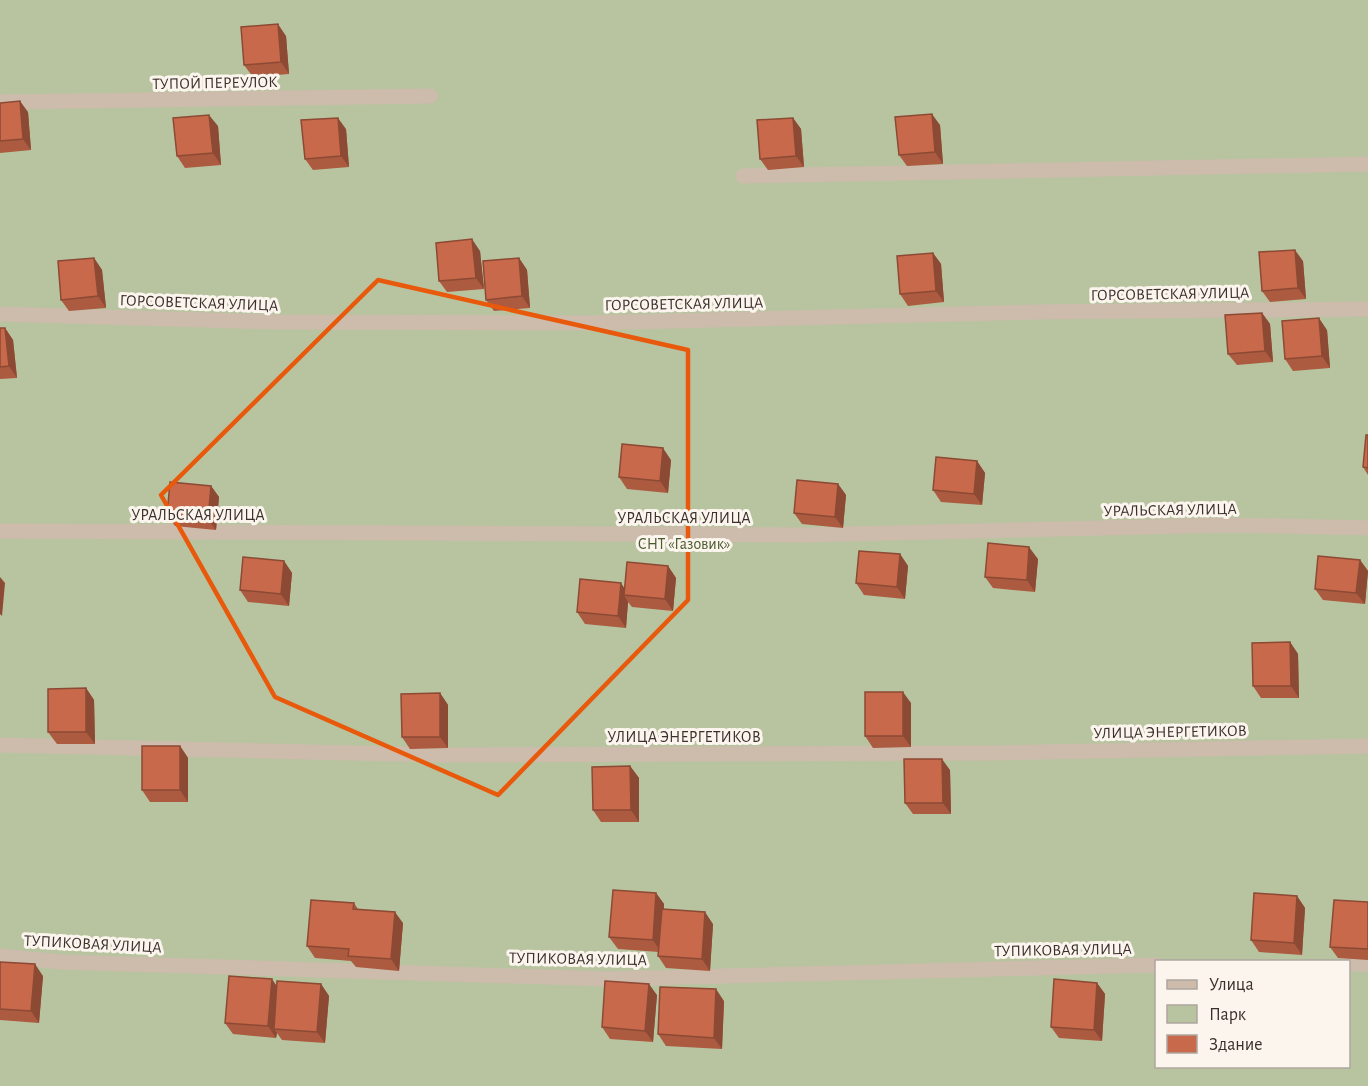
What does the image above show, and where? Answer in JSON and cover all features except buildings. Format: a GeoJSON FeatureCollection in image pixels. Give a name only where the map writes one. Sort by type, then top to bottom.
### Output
{"type":"FeatureCollection","features":[{"type":"Feature","properties":{"kind":"lane","name":"ТУПОЙ ПЕРЕУЛОК"},"geometry":{"type":"LineString","coordinates":[[0,102],[430,96]]}},
{"type":"Feature","properties":{"kind":"lane"},"geometry":{"type":"LineString","coordinates":[[743,176],[1368,164]]}},
{"type":"Feature","properties":{"kind":"lane","name":"ГОРСОВЕТСКАЯ УЛИЦА"},"geometry":{"type":"LineString","coordinates":[[0,314],[276,322],[585,323],[1036,312],[1368,309]]}},
{"type":"Feature","properties":{"kind":"lane","name":"УРАЛЬСКАЯ УЛИЦА"},"geometry":{"type":"LineString","coordinates":[[0,531],[807,536],[1230,525],[1368,528]]}},
{"type":"Feature","properties":{"kind":"lane","name":"УЛИЦА ЭНЕРГЕТИКОВ"},"geometry":{"type":"LineString","coordinates":[[0,745],[444,755],[979,753],[1368,746]]}},
{"type":"Feature","properties":{"kind":"lane","name":"ТУПИКОВАЯ УЛИЦА"},"geometry":{"type":"LineString","coordinates":[[0,956],[61,962],[609,978],[1155,965]]}},
{"type":"Feature","properties":{"kind":"lane"},"geometry":{"type":"LineString","coordinates":[[1350,964],[1368,964]]}},
{"type":"Feature","properties":{"kind":"highlighted area"},"geometry":{"type":"Polygon","coordinates":[[[378,280],[688,350],[688,600],[498,795],[275,697],[161,495],[378,280]]]}},
{"type":"Feature","properties":{"kind":"green space","name":"СНТ «Газовик»"},"geometry":{"type":"Polygon","coordinates":[[[0,0],[1368,0],[1368,1086],[0,1086],[0,0]]]}}]}
